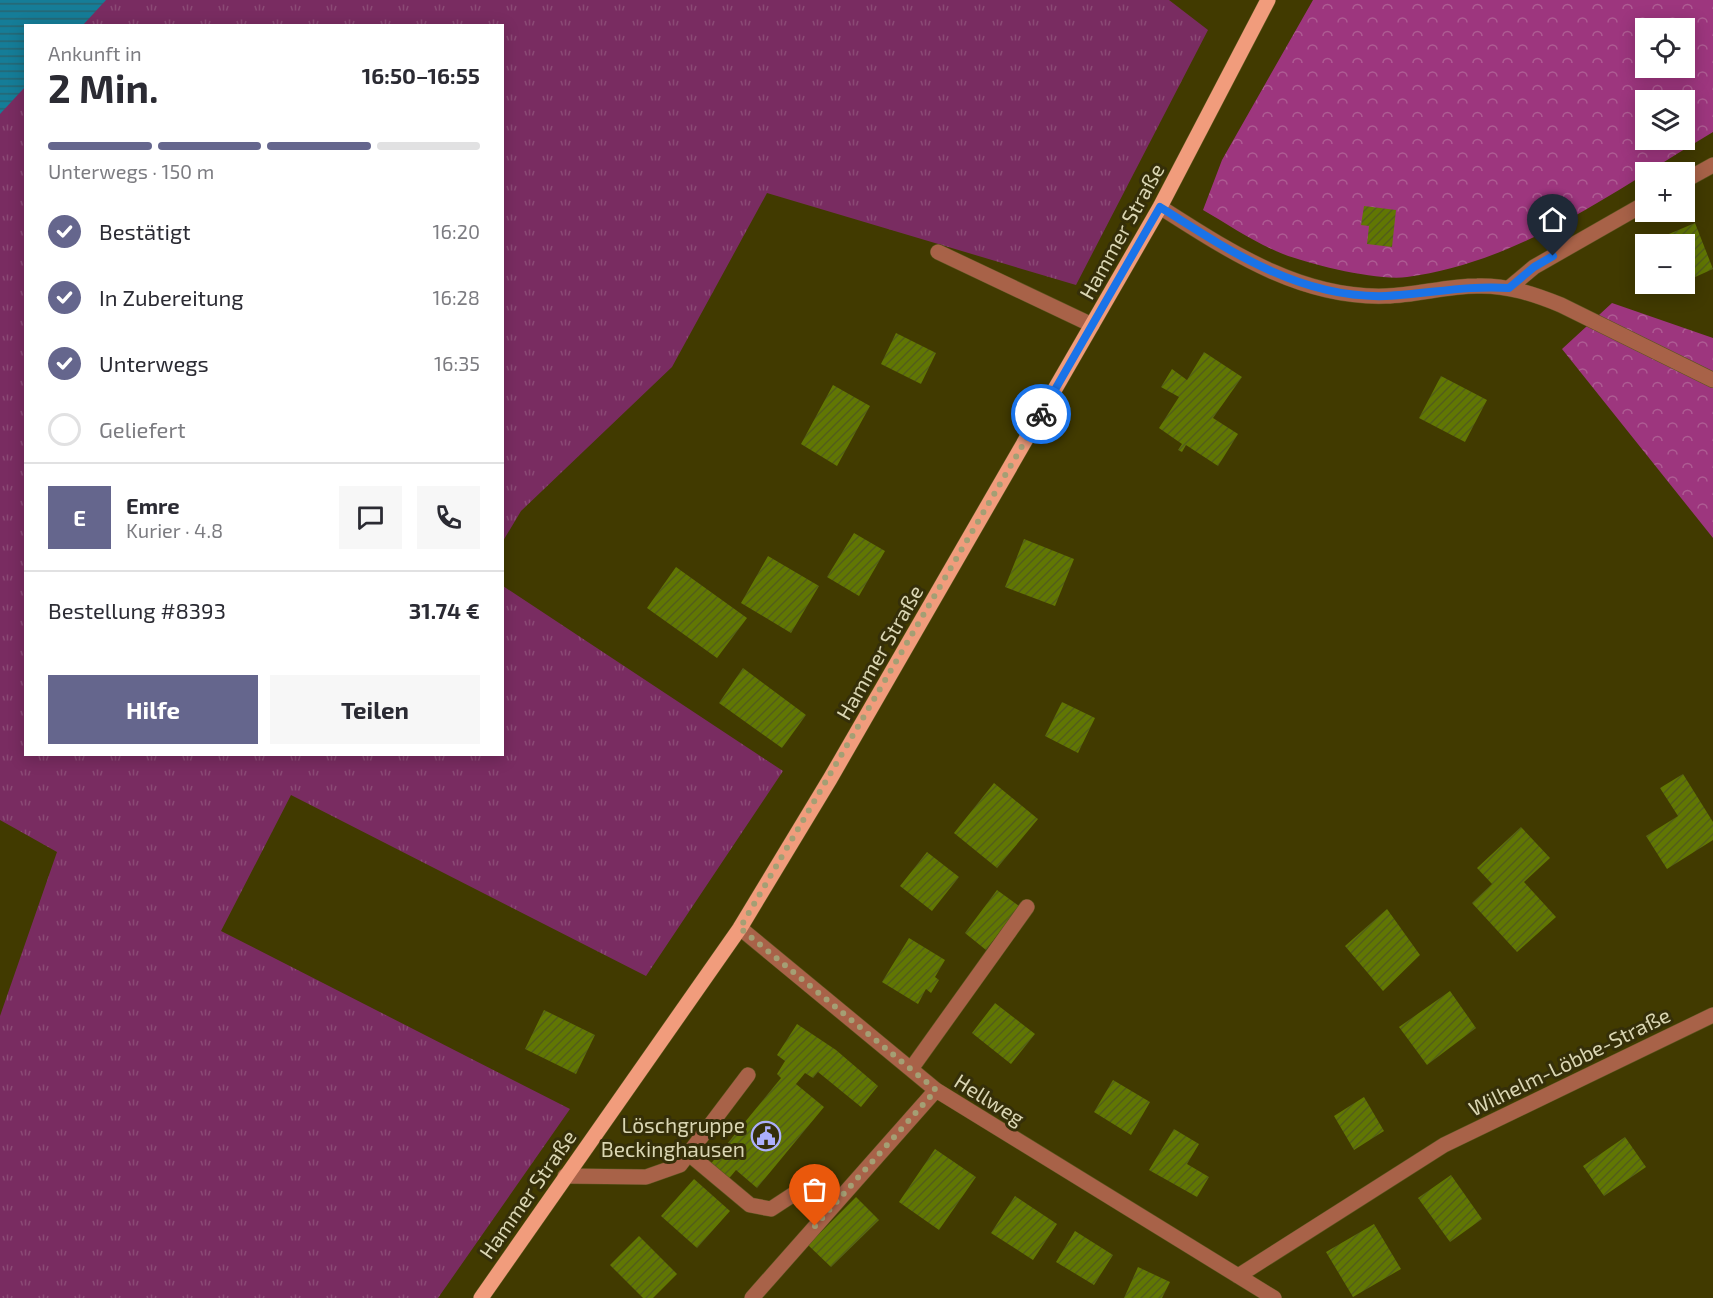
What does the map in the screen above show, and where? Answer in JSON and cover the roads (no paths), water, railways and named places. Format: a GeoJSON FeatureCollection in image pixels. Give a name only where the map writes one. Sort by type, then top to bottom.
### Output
{"type":"FeatureCollection","features":[{"type":"Feature","properties":{"kind":"main road","name":"Hammer Straße"},"geometry":{"type":"LineString","coordinates":[[481,1298],[564,1176],[677,1021],[740,928],[836,769],[1160,207],[1268,0]]}},
{"type":"Feature","properties":{"kind":"street"},"geometry":{"type":"LineString","coordinates":[[1695,175],[1713,165]]}},
{"type":"Feature","properties":{"kind":"street"},"geometry":{"type":"LineString","coordinates":[[1160,207],[1246,260],[1304,284],[1351,294],[1386,296],[1478,286],[1509,288],[1535,294],[1713,380]]}},
{"type":"Feature","properties":{"kind":"street"},"geometry":{"type":"LineString","coordinates":[[1509,288],[1534,267],[1635,209]]}},
{"type":"Feature","properties":{"kind":"street"},"geometry":{"type":"LineString","coordinates":[[938,252],[1092,325]]}},
{"type":"Feature","properties":{"kind":"street"},"geometry":{"type":"LineString","coordinates":[[910,1069],[1027,907]]}},
{"type":"Feature","properties":{"kind":"street","name":"Hellweg"},"geometry":{"type":"LineString","coordinates":[[740,928],[936,1090],[1274,1298]]}},
{"type":"Feature","properties":{"kind":"street","name":"Wilhelm-Löbbe-Straße"},"geometry":{"type":"LineString","coordinates":[[1238,1276],[1444,1146],[1713,1015]]}},
{"type":"Feature","properties":{"kind":"street"},"geometry":{"type":"LineString","coordinates":[[564,1176],[646,1177],[680,1165],[748,1075]]}},
{"type":"Feature","properties":{"kind":"street"},"geometry":{"type":"LineString","coordinates":[[752,1298],[936,1090]]}},
{"type":"Feature","properties":{"kind":"street"},"geometry":{"type":"LineString","coordinates":[[689,1154],[750,1205],[771,1209],[803,1188],[831,1208]]}},
{"type":"Feature","properties":{"kind":"water"},"geometry":{"type":"Polygon","coordinates":[[[0,0],[106,0],[84,24],[24,24],[24,88],[0,114],[0,0]]]}},
{"type":"Feature","properties":{"kind":"place","name":"Löschgruppe Beckinghausen"},"geometry":{"type":"Point","coordinates":[766,1136]}}]}
